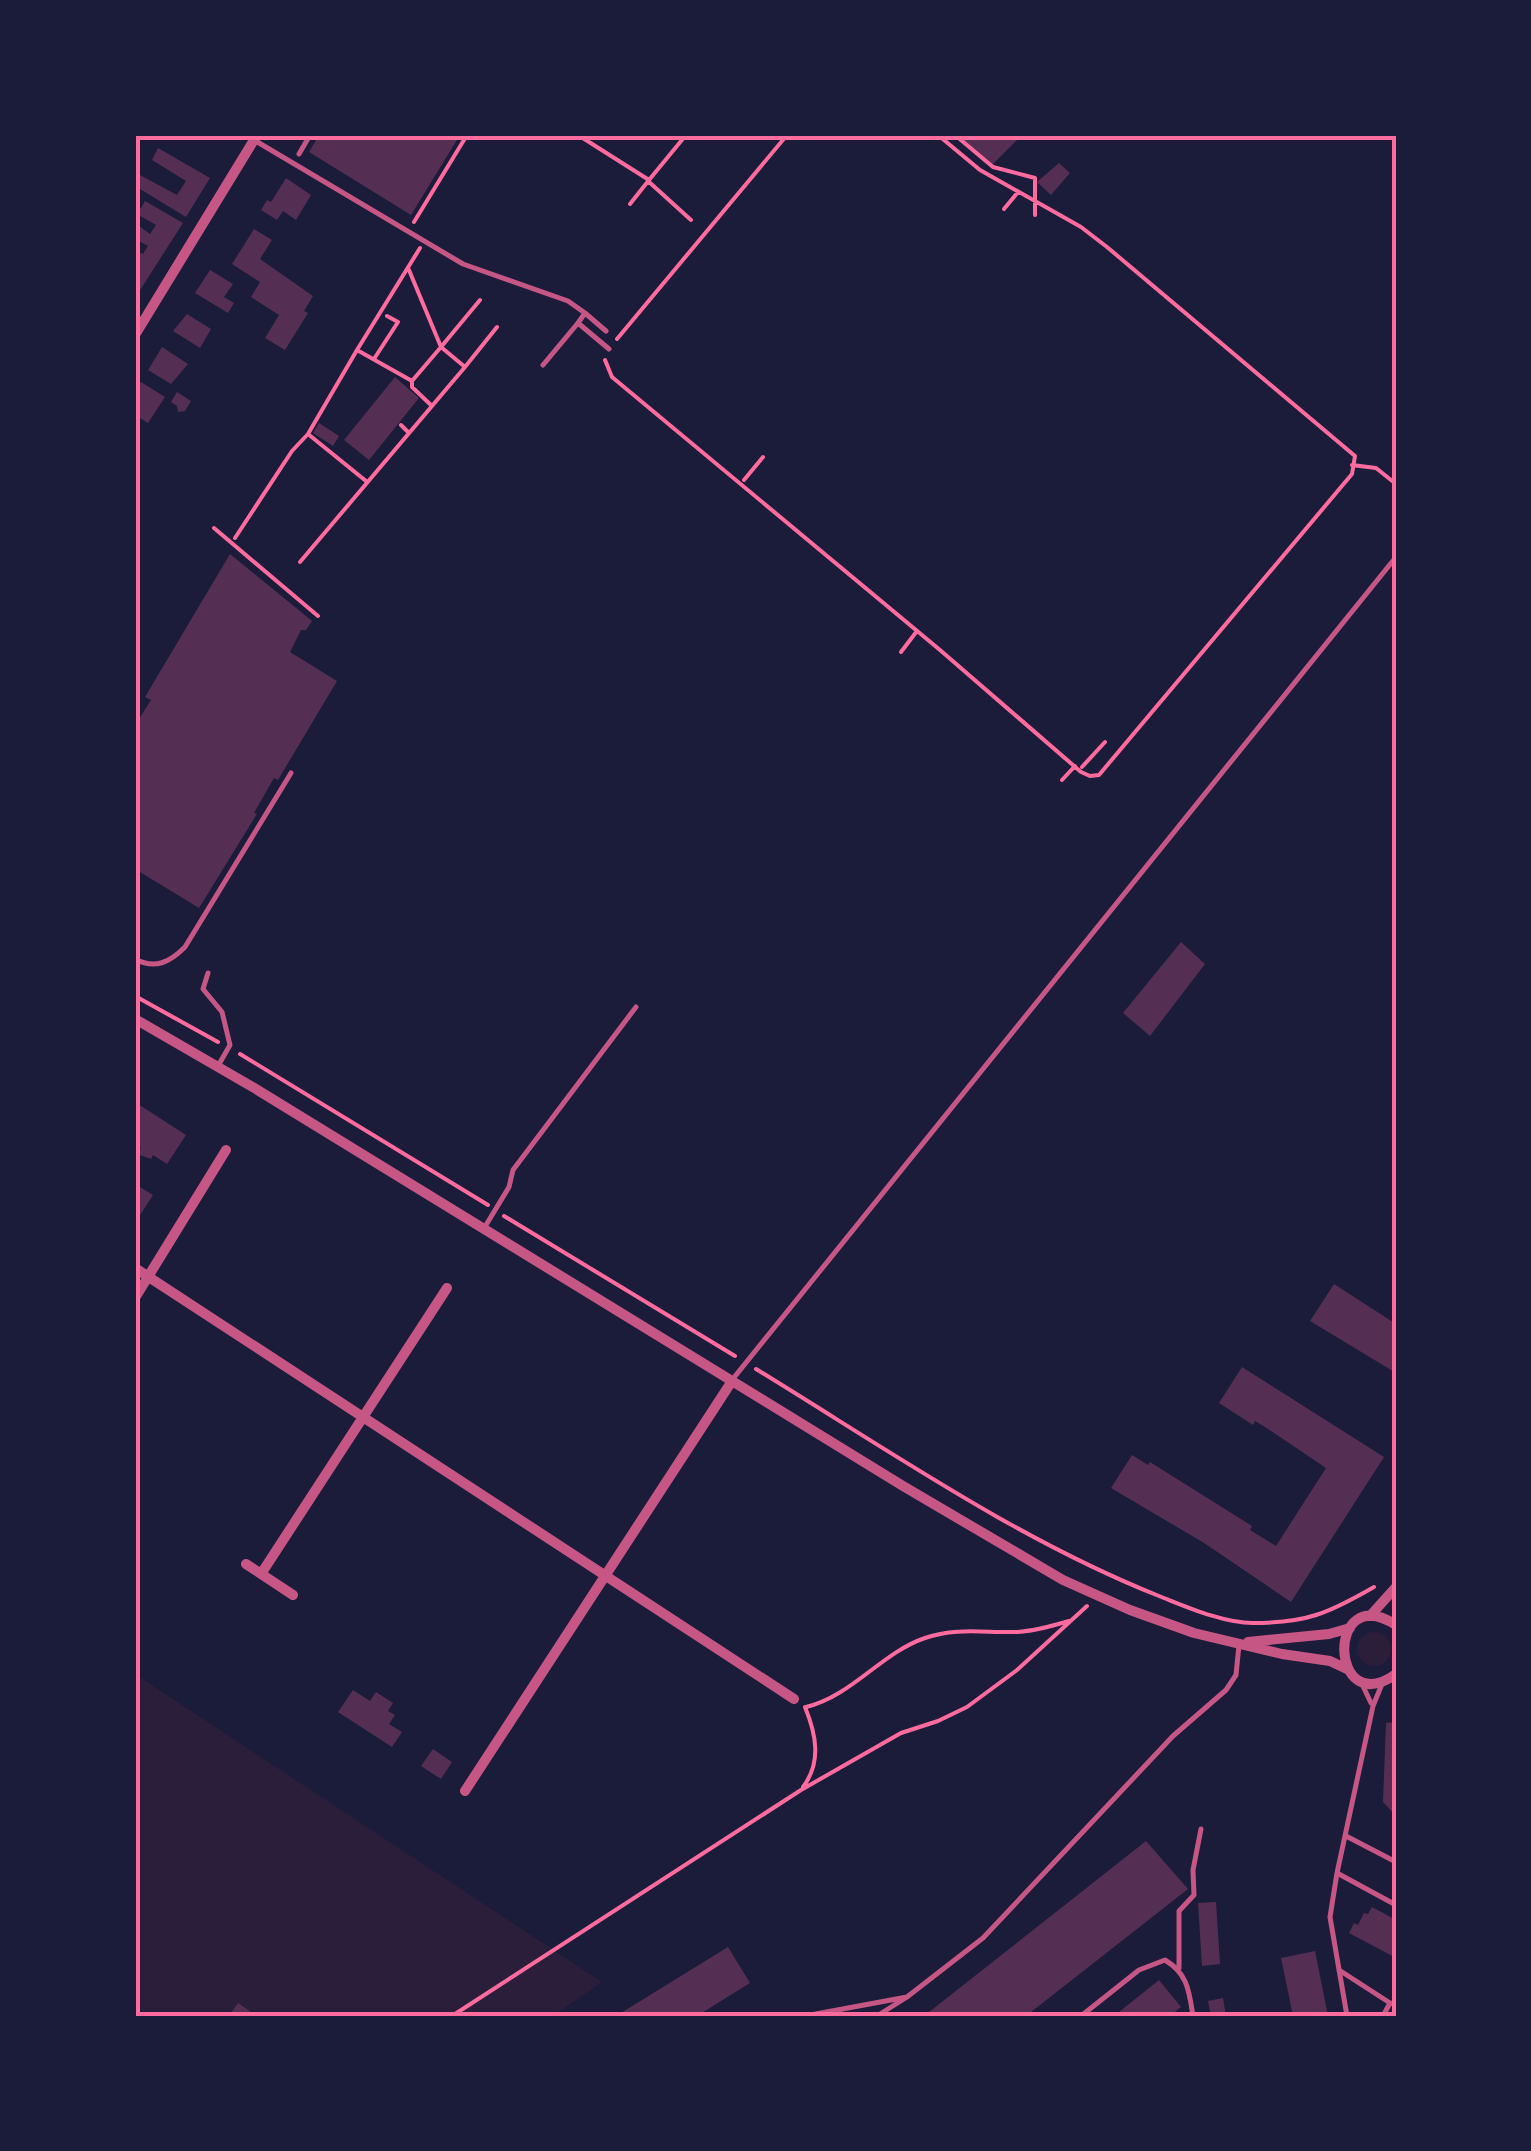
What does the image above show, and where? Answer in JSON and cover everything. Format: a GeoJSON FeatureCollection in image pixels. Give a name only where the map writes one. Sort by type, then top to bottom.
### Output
{"type":"FeatureCollection","features":[{"type":"Feature","properties":{"kind":"street"},"geometry":{"type":"LineString","coordinates":[[135,335],[255,138]]}},
{"type":"Feature","properties":{"kind":"street"},"geometry":{"type":"LineString","coordinates":[[135,1019],[1063,1580],[1194,1632],[1330,1661],[1354,1674],[1392,1678]]}},
{"type":"Feature","properties":{"kind":"street"},"geometry":{"type":"LineString","coordinates":[[135,1298],[226,1150]]}},
{"type":"Feature","properties":{"kind":"street"},"geometry":{"type":"LineString","coordinates":[[135,1268],[794,1698]]}},
{"type":"Feature","properties":{"kind":"street"},"geometry":{"type":"LineString","coordinates":[[261,1574],[447,1288]]}},
{"type":"Feature","properties":{"kind":"street"},"geometry":{"type":"LineString","coordinates":[[465,1791],[732,1381]]}},
{"type":"Feature","properties":{"kind":"street"},"geometry":{"type":"LineString","coordinates":[[246,1564],[294,1595]]}},
{"type":"Feature","properties":{"kind":"street"},"geometry":{"type":"LineString","coordinates":[[1239,1643],[1329,1634],[1351,1627],[1370,1617],[1396,1587]]}},
{"type":"Feature","properties":{"kind":"street"},"geometry":{"type":"LineString","coordinates":[[1370,1617],[1385,1618],[1396,1625]]}},
{"type":"Feature","properties":{"kind":"street"},"geometry":{"type":"LineString","coordinates":[[1351,1627],[1342,1653],[1354,1674]]}},
{"type":"Feature","properties":{"kind":"lane"},"geometry":{"type":"LineString","coordinates":[[299,154],[310,135]]}},
{"type":"Feature","properties":{"kind":"lane"},"geometry":{"type":"LineString","coordinates":[[255,138],[463,264],[568,301],[606,331]]}},
{"type":"Feature","properties":{"kind":"lane"},"geometry":{"type":"LineString","coordinates":[[543,365],[585,313]]}},
{"type":"Feature","properties":{"kind":"lane"},"geometry":{"type":"LineString","coordinates":[[578,323],[610,348]]}},
{"type":"Feature","properties":{"kind":"lane"},"geometry":{"type":"LineString","coordinates":[[732,1381],[1396,557]]}},
{"type":"Feature","properties":{"kind":"lane"},"geometry":{"type":"LineString","coordinates":[[135,959],[164,964],[185,947],[290,773]]}},
{"type":"Feature","properties":{"kind":"lane"},"geometry":{"type":"LineString","coordinates":[[208,973],[202,990],[222,1012],[230,1044],[218,1066]]}},
{"type":"Feature","properties":{"kind":"lane"},"geometry":{"type":"LineString","coordinates":[[483,1230],[509,1187],[513,1170],[636,1007]]}},
{"type":"Feature","properties":{"kind":"lane"},"geometry":{"type":"LineString","coordinates":[[878,2016],[994,1927],[1173,1736],[1226,1690],[1236,1675],[1239,1643]]}},
{"type":"Feature","properties":{"kind":"lane"},"geometry":{"type":"LineString","coordinates":[[1354,1674],[1372,1706]]}},
{"type":"Feature","properties":{"kind":"lane"},"geometry":{"type":"LineString","coordinates":[[1347,2016],[1330,1917],[1372,1706],[1392,1678]]}},
{"type":"Feature","properties":{"kind":"lane"},"geometry":{"type":"LineString","coordinates":[[1192,2016],[1188,1984],[1179,1968],[1180,1911],[1194,1895],[1193,1870],[1201,1829]]}},
{"type":"Feature","properties":{"kind":"lane"},"geometry":{"type":"LineString","coordinates":[[1346,1836],[1396,1862]]}},
{"type":"Feature","properties":{"kind":"lane"},"geometry":{"type":"LineString","coordinates":[[1338,1873],[1396,1905]]}},
{"type":"Feature","properties":{"kind":"lane"},"geometry":{"type":"LineString","coordinates":[[1081,2016],[1152,1963],[1165,1960],[1179,1968]]}},
{"type":"Feature","properties":{"kind":"lane"},"geometry":{"type":"LineString","coordinates":[[1339,1970],[1393,2004],[1383,2016]]}},
{"type":"Feature","properties":{"kind":"lane"},"geometry":{"type":"LineString","coordinates":[[805,2016],[907,1997]]}},
{"type":"Feature","properties":{"kind":"path"},"geometry":{"type":"LineString","coordinates":[[414,222],[467,135]]}},
{"type":"Feature","properties":{"kind":"path"},"geometry":{"type":"LineString","coordinates":[[578,135],[648,181],[691,220]]}},
{"type":"Feature","properties":{"kind":"path"},"geometry":{"type":"LineString","coordinates":[[630,204],[686,135]]}},
{"type":"Feature","properties":{"kind":"path"},"geometry":{"type":"LineString","coordinates":[[787,135],[610,348],[605,361],[612,378],[1090,776],[1105,771],[1354,465]]}},
{"type":"Feature","properties":{"kind":"path"},"geometry":{"type":"LineString","coordinates":[[938,135],[980,170],[1107,246],[1350,449],[1354,465]]}},
{"type":"Feature","properties":{"kind":"path"},"geometry":{"type":"LineString","coordinates":[[954,135],[993,168],[1036,178],[1035,215]]}},
{"type":"Feature","properties":{"kind":"path"},"geometry":{"type":"LineString","coordinates":[[1004,209],[1018,192]]}},
{"type":"Feature","properties":{"kind":"path"},"geometry":{"type":"LineString","coordinates":[[235,538],[292,451],[308,434],[425,241]]}},
{"type":"Feature","properties":{"kind":"path"},"geometry":{"type":"LineString","coordinates":[[408,268],[441,347],[465,367]]}},
{"type":"Feature","properties":{"kind":"path"},"geometry":{"type":"LineString","coordinates":[[432,406],[412,388],[412,382],[480,300]]}},
{"type":"Feature","properties":{"kind":"path"},"geometry":{"type":"LineString","coordinates":[[374,359],[398,322],[387,316]]}},
{"type":"Feature","properties":{"kind":"path"},"geometry":{"type":"LineString","coordinates":[[300,562],[497,327]]}},
{"type":"Feature","properties":{"kind":"path"},"geometry":{"type":"LineString","coordinates":[[357,350],[412,382]]}},
{"type":"Feature","properties":{"kind":"path"},"geometry":{"type":"LineString","coordinates":[[400,425],[408,432]]}},
{"type":"Feature","properties":{"kind":"path"},"geometry":{"type":"LineString","coordinates":[[308,434],[366,481]]}},
{"type":"Feature","properties":{"kind":"path"},"geometry":{"type":"LineString","coordinates":[[375,457],[382,463]]}},
{"type":"Feature","properties":{"kind":"path"},"geometry":{"type":"LineString","coordinates":[[744,480],[763,457]]}},
{"type":"Feature","properties":{"kind":"path"},"geometry":{"type":"LineString","coordinates":[[1354,465],[1376,468],[1396,484]]}},
{"type":"Feature","properties":{"kind":"path"},"geometry":{"type":"LineString","coordinates":[[214,528],[318,616]]}},
{"type":"Feature","properties":{"kind":"path"},"geometry":{"type":"LineString","coordinates":[[900,652],[917,631]]}},
{"type":"Feature","properties":{"kind":"path"},"geometry":{"type":"LineString","coordinates":[[1062,780],[1104,742]]}},
{"type":"Feature","properties":{"kind":"path"},"geometry":{"type":"LineString","coordinates":[[452,2016],[801,1790],[901,1733],[938,1722],[967,1707],[1018,1670],[1097,1596]]}},
{"type":"Feature","properties":{"kind":"path"},"geometry":{"type":"LineString","coordinates":[[805,1707],[826,1702],[894,1652],[932,1636],[960,1630],[1040,1630],[1074,1620]]}},
{"type":"Feature","properties":{"kind":"path"},"geometry":{"type":"LineString","coordinates":[[794,1698],[805,1707],[816,1743],[810,1778],[801,1790]]}},
{"type":"Feature","properties":{"kind":"shaded area"},"geometry":{"type":"Polygon","coordinates":[[[1374,1632],[1386,1637],[1391,1649],[1386,1661],[1374,1666],[1362,1661],[1357,1649],[1362,1637],[1374,1632]]]}},
{"type":"Feature","properties":{"kind":"shaded area"},"geometry":{"type":"Polygon","coordinates":[[[135,1674],[602,1982],[553,2016],[135,2016],[135,1674]]]}},
{"type":"Feature","properties":{"kind":"building"},"geometry":{"type":"Polygon","coordinates":[[[319,135],[460,135],[411,215],[309,152],[319,135]]]}},
{"type":"Feature","properties":{"kind":"building"},"geometry":{"type":"Polygon","coordinates":[[[958,135],[1022,135],[992,165],[958,135]]]}},
{"type":"Feature","properties":{"kind":"building"},"geometry":{"type":"Polygon","coordinates":[[[158,148],[210,178],[186,217],[135,186],[140,175],[177,195],[186,181],[152,160],[158,148]]]}},
{"type":"Feature","properties":{"kind":"building"},"geometry":{"type":"Polygon","coordinates":[[[1059,163],[1070,173],[1051,195],[1037,182],[1059,163]]]}},
{"type":"Feature","properties":{"kind":"building"},"geometry":{"type":"Polygon","coordinates":[[[286,178],[311,195],[296,220],[283,211],[277,220],[261,210],[286,178]]]}},
{"type":"Feature","properties":{"kind":"building"},"geometry":{"type":"Polygon","coordinates":[[[145,201],[183,223],[135,298],[135,255],[137,251],[143,254],[148,246],[135,239],[135,223],[150,234],[156,225],[135,213],[135,205],[141,208],[145,201]]]}},
{"type":"Feature","properties":{"kind":"building"},"geometry":{"type":"Polygon","coordinates":[[[254,229],[272,240],[260,259],[313,296],[304,311],[308,313],[285,350],[265,338],[279,315],[251,297],[260,282],[232,264],[254,229]]]}},
{"type":"Feature","properties":{"kind":"building"},"geometry":{"type":"Polygon","coordinates":[[[210,270],[233,284],[224,297],[234,303],[228,313],[195,293],[210,270]]]}},
{"type":"Feature","properties":{"kind":"building"},"geometry":{"type":"Polygon","coordinates":[[[187,314],[211,329],[200,348],[173,331],[187,314]]]}},
{"type":"Feature","properties":{"kind":"building"},"geometry":{"type":"Polygon","coordinates":[[[162,347],[188,364],[171,384],[148,370],[162,347]]]}},
{"type":"Feature","properties":{"kind":"building"},"geometry":{"type":"Polygon","coordinates":[[[395,377],[419,398],[369,460],[344,440],[395,377]]]}},
{"type":"Feature","properties":{"kind":"building"},"geometry":{"type":"Polygon","coordinates":[[[141,382],[165,397],[148,423],[135,415],[135,392],[141,382]]]}},
{"type":"Feature","properties":{"kind":"building"},"geometry":{"type":"Polygon","coordinates":[[[177,392],[191,401],[185,411],[178,412],[171,402],[177,392]]]}},
{"type":"Feature","properties":{"kind":"building"},"geometry":{"type":"Polygon","coordinates":[[[319,423],[339,436],[333,446],[313,433],[319,423]]]}},
{"type":"Feature","properties":{"kind":"building"},"geometry":{"type":"Polygon","coordinates":[[[230,554],[312,621],[306,630],[301,630],[290,652],[337,681],[278,780],[274,778],[254,813],[257,814],[199,908],[135,869],[135,725],[151,700],[145,697],[230,554]]]}},
{"type":"Feature","properties":{"kind":"building"},"geometry":{"type":"Polygon","coordinates":[[[1181,942],[1205,964],[1150,1036],[1123,1013],[1181,942]]]}},
{"type":"Feature","properties":{"kind":"building"},"geometry":{"type":"Polygon","coordinates":[[[135,1102],[186,1135],[167,1164],[153,1155],[151,1159],[137,1154],[141,1147],[135,1144],[135,1102]]]}},
{"type":"Feature","properties":{"kind":"building"},"geometry":{"type":"Polygon","coordinates":[[[135,1184],[153,1195],[135,1223],[135,1184]]]}},
{"type":"Feature","properties":{"kind":"building"},"geometry":{"type":"Polygon","coordinates":[[[1334,1284],[1396,1324],[1396,1373],[1310,1321],[1334,1284]]]}},
{"type":"Feature","properties":{"kind":"building"},"geometry":{"type":"Polygon","coordinates":[[[1242,1367],[1384,1457],[1291,1602],[1204,1543],[1111,1488],[1132,1455],[1148,1465],[1150,1462],[1252,1526],[1250,1530],[1276,1546],[1326,1468],[1265,1427],[1255,1421],[1253,1425],[1219,1403],[1242,1367]]]}},
{"type":"Feature","properties":{"kind":"building"},"geometry":{"type":"Polygon","coordinates":[[[353,1690],[370,1701],[376,1692],[393,1703],[388,1711],[395,1715],[389,1724],[402,1732],[392,1747],[338,1712],[353,1690]]]}},
{"type":"Feature","properties":{"kind":"building"},"geometry":{"type":"Polygon","coordinates":[[[1396,1722],[1396,1816],[1383,1802],[1386,1723],[1396,1722]]]}},
{"type":"Feature","properties":{"kind":"building"},"geometry":{"type":"Polygon","coordinates":[[[433,1749],[452,1762],[441,1779],[421,1766],[433,1749]]]}},
{"type":"Feature","properties":{"kind":"building"},"geometry":{"type":"Polygon","coordinates":[[[1146,1841],[1188,1889],[1026,2016],[924,2016],[1146,1841]]]}},
{"type":"Feature","properties":{"kind":"building"},"geometry":{"type":"Polygon","coordinates":[[[1216,1902],[1220,1964],[1202,1966],[1198,1903],[1216,1902]]]}},
{"type":"Feature","properties":{"kind":"building"},"geometry":{"type":"Polygon","coordinates":[[[1372,1907],[1396,1920],[1396,1958],[1349,1933],[1372,1907]]]}},
{"type":"Feature","properties":{"kind":"building"},"geometry":{"type":"Polygon","coordinates":[[[728,1947],[750,1983],[697,2016],[616,2016],[728,1947]]]}},
{"type":"Feature","properties":{"kind":"building"},"geometry":{"type":"Polygon","coordinates":[[[1315,1951],[1328,2016],[1293,2016],[1281,1958],[1315,1951]]]}},
{"type":"Feature","properties":{"kind":"building"},"geometry":{"type":"Polygon","coordinates":[[[1159,1980],[1181,2007],[1170,2016],[1114,2016],[1159,1980]]]}},
{"type":"Feature","properties":{"kind":"building"},"geometry":{"type":"Polygon","coordinates":[[[1223,1998],[1226,2016],[1211,2016],[1208,2001],[1223,1998]]]}},
{"type":"Feature","properties":{"kind":"building"},"geometry":{"type":"Polygon","coordinates":[[[238,2003],[251,2012],[248,2016],[231,2013],[238,2003]]]}}]}
